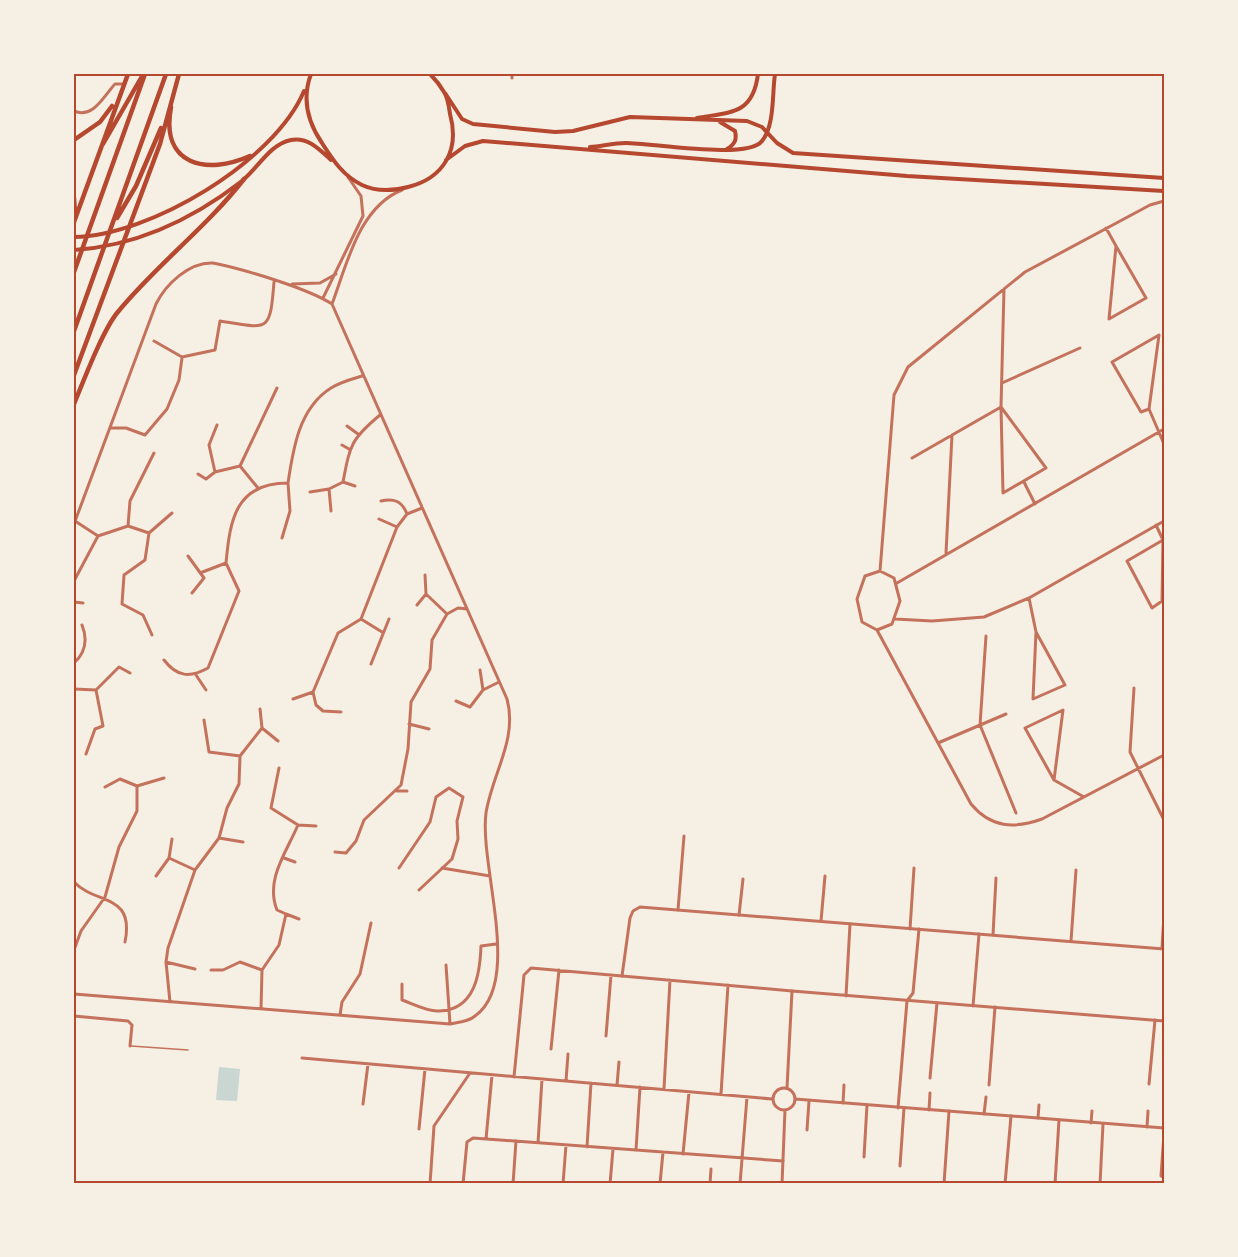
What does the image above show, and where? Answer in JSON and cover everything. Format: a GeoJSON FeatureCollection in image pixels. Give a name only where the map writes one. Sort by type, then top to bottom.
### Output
{"type":"FeatureCollection","features":[{"type":"Feature","properties":{"kind":"highway"},"geometry":{"type":"LineString","coordinates":[[74,220],[128,74]]}},
{"type":"Feature","properties":{"kind":"highway"},"geometry":{"type":"LineString","coordinates":[[96,156],[145,74]]}},
{"type":"Feature","properties":{"kind":"highway"},"geometry":{"type":"LineString","coordinates":[[74,272],[145,74]]}},
{"type":"Feature","properties":{"kind":"highway"},"geometry":{"type":"LineString","coordinates":[[74,331],[166,74]]}},
{"type":"Feature","properties":{"kind":"highway"},"geometry":{"type":"LineString","coordinates":[[74,375],[160,144],[179,74]]}},
{"type":"Feature","properties":{"kind":"highway"},"geometry":{"type":"LineString","coordinates":[[176,84],[171,127],[181,153],[191,162],[210,167],[232,164],[250,156]]}},
{"type":"Feature","properties":{"kind":"highway"},"geometry":{"type":"LineString","coordinates":[[74,141],[100,122],[116,102]]}},
{"type":"Feature","properties":{"kind":"highway"},"geometry":{"type":"LineString","coordinates":[[111,228],[136,186],[166,117]]}},
{"type":"Feature","properties":{"kind":"highway"},"geometry":{"type":"LineString","coordinates":[[74,404],[115,315],[140,286],[224,206],[244,179]]}},
{"type":"Feature","properties":{"kind":"highway"},"geometry":{"type":"LineString","coordinates":[[74,198],[74,220]]}},
{"type":"Feature","properties":{"kind":"main road"},"geometry":{"type":"LineString","coordinates":[[74,237],[120,229],[155,218],[208,190],[250,156],[297,109],[311,74]]}},
{"type":"Feature","properties":{"kind":"main road"},"geometry":{"type":"LineString","coordinates":[[430,74],[462,118],[484,125],[555,132],[573,131],[630,117],[747,121],[768,131],[777,143],[793,153],[1164,178]]}},
{"type":"Feature","properties":{"kind":"main road"},"geometry":{"type":"LineString","coordinates":[[690,119],[744,105],[754,96],[758,74]]}},
{"type":"Feature","properties":{"kind":"main road"},"geometry":{"type":"LineString","coordinates":[[580,148],[624,143],[726,150],[752,148],[762,141],[768,131],[775,74]]}},
{"type":"Feature","properties":{"kind":"main road"},"geometry":{"type":"LineString","coordinates":[[306,88],[306,108],[312,124],[335,163]]}},
{"type":"Feature","properties":{"kind":"main road"},"geometry":{"type":"LineString","coordinates":[[445,93],[453,128],[446,160]]}},
{"type":"Feature","properties":{"kind":"main road"},"geometry":{"type":"LineString","coordinates":[[718,121],[735,131],[737,138],[734,145],[726,150]]}},
{"type":"Feature","properties":{"kind":"main road"},"geometry":{"type":"LineString","coordinates":[[74,250],[115,244],[156,232],[207,206],[244,179],[278,145],[292,140],[314,145],[347,176],[363,186],[380,190],[412,186],[432,178],[446,160],[476,142],[580,148],[907,176],[1164,191]]}},
{"type":"Feature","properties":{"kind":"street"},"geometry":{"type":"LineString","coordinates":[[74,111],[82,114],[93,111],[115,84],[123,84]]}},
{"type":"Feature","properties":{"kind":"street"},"geometry":{"type":"LineString","coordinates":[[323,298],[338,273],[363,216],[361,196],[347,176]]}},
{"type":"Feature","properties":{"kind":"street"},"geometry":{"type":"LineString","coordinates":[[332,304],[371,211],[388,195],[412,186]]}},
{"type":"Feature","properties":{"kind":"street"},"geometry":{"type":"LineString","coordinates":[[880,571],[894,395],[898,382],[908,367],[1025,272],[1150,205],[1164,201]]}},
{"type":"Feature","properties":{"kind":"street"},"geometry":{"type":"LineString","coordinates":[[1106,228],[1146,298],[1109,319],[1116,246]]}},
{"type":"Feature","properties":{"kind":"street"},"geometry":{"type":"LineString","coordinates":[[98,536],[74,522],[162,292],[172,282],[202,263],[225,266],[287,284],[320,283],[338,273]]}},
{"type":"Feature","properties":{"kind":"street"},"geometry":{"type":"LineString","coordinates":[[154,341],[182,357],[215,350],[220,321],[255,327],[264,325],[271,318],[274,282]]}},
{"type":"Feature","properties":{"kind":"street"},"geometry":{"type":"LineString","coordinates":[[74,994],[450,1024],[476,1016],[490,998],[498,970],[486,815],[512,723],[507,699],[332,304],[323,298],[287,284]]}},
{"type":"Feature","properties":{"kind":"street"},"geometry":{"type":"LineString","coordinates":[[1001,406],[1046,468],[1003,493],[1001,406],[1004,289]]}},
{"type":"Feature","properties":{"kind":"street"},"geometry":{"type":"LineString","coordinates":[[1149,409],[1141,412],[1112,362],[1159,335],[1149,409],[1164,444]]}},
{"type":"Feature","properties":{"kind":"street"},"geometry":{"type":"LineString","coordinates":[[1002,383],[1080,348]]}},
{"type":"Feature","properties":{"kind":"street"},"geometry":{"type":"LineString","coordinates":[[110,428],[126,428],[144,435],[167,409],[179,380],[182,357]]}},
{"type":"Feature","properties":{"kind":"street"},"geometry":{"type":"LineString","coordinates":[[282,538],[290,511],[288,483],[301,425],[312,404],[331,387],[362,376]]}},
{"type":"Feature","properties":{"kind":"street"},"geometry":{"type":"LineString","coordinates":[[240,466],[277,388]]}},
{"type":"Feature","properties":{"kind":"street"},"geometry":{"type":"LineString","coordinates":[[912,458],[1001,406]]}},
{"type":"Feature","properties":{"kind":"street"},"geometry":{"type":"LineString","coordinates":[[344,482],[349,449],[358,434],[380,415]]}},
{"type":"Feature","properties":{"kind":"street"},"geometry":{"type":"LineString","coordinates":[[215,472],[209,444],[217,425]]}},
{"type":"Feature","properties":{"kind":"street"},"geometry":{"type":"LineString","coordinates":[[347,426],[358,434]]}},
{"type":"Feature","properties":{"kind":"street"},"geometry":{"type":"LineString","coordinates":[[897,583],[1164,429]]}},
{"type":"Feature","properties":{"kind":"street"},"geometry":{"type":"LineString","coordinates":[[946,553],[952,435]]}},
{"type":"Feature","properties":{"kind":"street"},"geometry":{"type":"LineString","coordinates":[[342,445],[349,449]]}},
{"type":"Feature","properties":{"kind":"street"},"geometry":{"type":"LineString","coordinates":[[128,526],[130,501],[154,453]]}},
{"type":"Feature","properties":{"kind":"street"},"geometry":{"type":"LineString","coordinates":[[240,466],[258,488]]}},
{"type":"Feature","properties":{"kind":"street"},"geometry":{"type":"LineString","coordinates":[[198,474],[207,479],[215,472],[240,466]]}},
{"type":"Feature","properties":{"kind":"street"},"geometry":{"type":"LineString","coordinates":[[310,492],[329,489],[344,482],[356,486]]}},
{"type":"Feature","properties":{"kind":"street"},"geometry":{"type":"LineString","coordinates":[[1024,482],[1035,504]]}},
{"type":"Feature","properties":{"kind":"street"},"geometry":{"type":"LineString","coordinates":[[164,660],[179,674],[196,675],[207,668],[239,591],[226,563],[228,536],[240,503],[258,488],[269,483],[288,483]]}},
{"type":"Feature","properties":{"kind":"street"},"geometry":{"type":"LineString","coordinates":[[329,489],[331,511]]}},
{"type":"Feature","properties":{"kind":"street"},"geometry":{"type":"LineString","coordinates":[[381,501],[397,501],[404,505],[407,514]]}},
{"type":"Feature","properties":{"kind":"street"},"geometry":{"type":"LineString","coordinates":[[341,712],[323,711],[316,705],[313,692],[338,633],[361,619],[397,527],[407,514],[422,508]]}},
{"type":"Feature","properties":{"kind":"street"},"geometry":{"type":"LineString","coordinates":[[152,635],[143,615],[122,604],[124,575],[145,560],[149,534],[172,513]]}},
{"type":"Feature","properties":{"kind":"street"},"geometry":{"type":"LineString","coordinates":[[379,519],[397,527]]}},
{"type":"Feature","properties":{"kind":"street"},"geometry":{"type":"LineString","coordinates":[[895,620],[932,621],[984,617],[1029,598],[1164,521]]}},
{"type":"Feature","properties":{"kind":"street"},"geometry":{"type":"LineString","coordinates":[[1156,525],[1163,540],[1162,601],[1152,608],[1127,561],[1163,540]]}},
{"type":"Feature","properties":{"kind":"street"},"geometry":{"type":"LineString","coordinates":[[74,581],[98,536],[128,526],[149,534]]}},
{"type":"Feature","properties":{"kind":"street"},"geometry":{"type":"LineString","coordinates":[[189,556],[204,578],[192,593]]}},
{"type":"Feature","properties":{"kind":"street"},"geometry":{"type":"LineString","coordinates":[[200,573],[226,563]]}},
{"type":"Feature","properties":{"kind":"street"},"geometry":{"type":"LineString","coordinates":[[877,630],[887,627],[895,620],[900,601],[897,583],[890,574],[880,571],[865,576],[857,599],[862,622],[877,630],[971,804],[989,820],[1008,827],[1025,825],[1164,755]]}},
{"type":"Feature","properties":{"kind":"street"},"geometry":{"type":"LineString","coordinates":[[425,575],[426,594],[447,614]]}},
{"type":"Feature","properties":{"kind":"street"},"geometry":{"type":"LineString","coordinates":[[417,604],[426,594]]}},
{"type":"Feature","properties":{"kind":"street"},"geometry":{"type":"LineString","coordinates":[[1029,598],[1035,632],[1033,699],[1065,685],[1035,632]]}},
{"type":"Feature","properties":{"kind":"street"},"geometry":{"type":"LineString","coordinates":[[74,602],[83,603]]}},
{"type":"Feature","properties":{"kind":"street"},"geometry":{"type":"LineString","coordinates":[[335,852],[346,853],[356,841],[364,820],[396,791],[405,769],[411,702],[430,669],[432,640],[447,614],[458,608],[467,609]]}},
{"type":"Feature","properties":{"kind":"street"},"geometry":{"type":"LineString","coordinates":[[361,619],[382,632]]}},
{"type":"Feature","properties":{"kind":"street"},"geometry":{"type":"LineString","coordinates":[[371,664],[389,619]]}},
{"type":"Feature","properties":{"kind":"street"},"geometry":{"type":"LineString","coordinates":[[74,663],[82,654],[86,644],[82,625]]}},
{"type":"Feature","properties":{"kind":"street"},"geometry":{"type":"LineString","coordinates":[[986,636],[980,725],[1016,813]]}},
{"type":"Feature","properties":{"kind":"street"},"geometry":{"type":"LineString","coordinates":[[74,689],[96,690],[119,667],[130,673]]}},
{"type":"Feature","properties":{"kind":"street"},"geometry":{"type":"LineString","coordinates":[[480,670],[483,690]]}},
{"type":"Feature","properties":{"kind":"street"},"geometry":{"type":"LineString","coordinates":[[196,675],[206,690]]}},
{"type":"Feature","properties":{"kind":"street"},"geometry":{"type":"LineString","coordinates":[[456,701],[470,707],[483,690],[499,682]]}},
{"type":"Feature","properties":{"kind":"street"},"geometry":{"type":"LineString","coordinates":[[1134,688],[1130,752],[1164,819]]}},
{"type":"Feature","properties":{"kind":"street"},"geometry":{"type":"LineString","coordinates":[[86,754],[95,729],[103,726],[96,690]]}},
{"type":"Feature","properties":{"kind":"street"},"geometry":{"type":"LineString","coordinates":[[293,699],[313,692]]}},
{"type":"Feature","properties":{"kind":"street"},"geometry":{"type":"LineString","coordinates":[[170,1002],[166,962],[195,870],[219,837],[227,808],[239,784],[240,756],[262,728],[260,709]]}},
{"type":"Feature","properties":{"kind":"street"},"geometry":{"type":"LineString","coordinates":[[1054,780],[1064,710],[1025,728],[1054,780],[1084,797]]}},
{"type":"Feature","properties":{"kind":"street"},"geometry":{"type":"LineString","coordinates":[[938,743],[1006,714]]}},
{"type":"Feature","properties":{"kind":"street"},"geometry":{"type":"LineString","coordinates":[[204,720],[209,752],[240,756]]}},
{"type":"Feature","properties":{"kind":"street"},"geometry":{"type":"LineString","coordinates":[[409,724],[429,729]]}},
{"type":"Feature","properties":{"kind":"street"},"geometry":{"type":"LineString","coordinates":[[262,728],[278,741]]}},
{"type":"Feature","properties":{"kind":"street"},"geometry":{"type":"LineString","coordinates":[[279,768],[272,808],[298,825],[316,826]]}},
{"type":"Feature","properties":{"kind":"street"},"geometry":{"type":"LineString","coordinates":[[105,787],[120,779],[137,786],[164,777]]}},
{"type":"Feature","properties":{"kind":"street"},"geometry":{"type":"LineString","coordinates":[[74,950],[81,931],[105,897],[119,848],[137,811],[137,786]]}},
{"type":"Feature","properties":{"kind":"street"},"geometry":{"type":"LineString","coordinates":[[399,868],[430,822],[436,797],[449,788],[463,797],[457,821],[458,839],[452,859],[419,890]]}},
{"type":"Feature","properties":{"kind":"street"},"geometry":{"type":"LineString","coordinates":[[396,791],[407,791]]}},
{"type":"Feature","properties":{"kind":"street"},"geometry":{"type":"LineString","coordinates":[[298,825],[284,858],[275,869],[273,899],[277,910],[299,919]]}},
{"type":"Feature","properties":{"kind":"street"},"geometry":{"type":"LineString","coordinates":[[678,910],[684,836]]}},
{"type":"Feature","properties":{"kind":"street"},"geometry":{"type":"LineString","coordinates":[[219,837],[243,842]]}},
{"type":"Feature","properties":{"kind":"street"},"geometry":{"type":"LineString","coordinates":[[156,876],[169,858],[172,839]]}},
{"type":"Feature","properties":{"kind":"street"},"geometry":{"type":"LineString","coordinates":[[169,858],[195,870]]}},
{"type":"Feature","properties":{"kind":"street"},"geometry":{"type":"LineString","coordinates":[[284,858],[295,862]]}},
{"type":"Feature","properties":{"kind":"street"},"geometry":{"type":"LineString","coordinates":[[442,868],[490,876]]}},
{"type":"Feature","properties":{"kind":"street"},"geometry":{"type":"LineString","coordinates":[[910,929],[914,868]]}},
{"type":"Feature","properties":{"kind":"street"},"geometry":{"type":"LineString","coordinates":[[1071,941],[1076,870]]}},
{"type":"Feature","properties":{"kind":"street"},"geometry":{"type":"LineString","coordinates":[[821,921],[825,876]]}},
{"type":"Feature","properties":{"kind":"street"},"geometry":{"type":"LineString","coordinates":[[993,935],[996,878]]}},
{"type":"Feature","properties":{"kind":"street"},"geometry":{"type":"LineString","coordinates":[[739,915],[743,879]]}},
{"type":"Feature","properties":{"kind":"street"},"geometry":{"type":"LineString","coordinates":[[74,882],[82,891],[105,897],[117,904],[125,916],[128,930],[125,942]]}},
{"type":"Feature","properties":{"kind":"street"},"geometry":{"type":"LineString","coordinates":[[622,976],[630,918],[633,911],[640,907],[1163,948],[1164,915]]}},
{"type":"Feature","properties":{"kind":"street"},"geometry":{"type":"LineString","coordinates":[[261,1009],[262,970],[279,945],[286,914]]}},
{"type":"Feature","properties":{"kind":"street"},"geometry":{"type":"LineString","coordinates":[[340,1016],[342,1002],[360,974],[371,923]]}},
{"type":"Feature","properties":{"kind":"street"},"geometry":{"type":"LineString","coordinates":[[846,996],[850,924]]}},
{"type":"Feature","properties":{"kind":"street"},"geometry":{"type":"LineString","coordinates":[[898,1108],[907,1000],[913,993],[919,929]]}},
{"type":"Feature","properties":{"kind":"street"},"geometry":{"type":"LineString","coordinates":[[973,1006],[979,934]]}},
{"type":"Feature","properties":{"kind":"street"},"geometry":{"type":"LineString","coordinates":[[402,984],[402,1000],[438,1012],[449,1009],[471,995],[480,969],[481,946],[496,944]]}},
{"type":"Feature","properties":{"kind":"street"},"geometry":{"type":"LineString","coordinates":[[166,962],[195,969]]}},
{"type":"Feature","properties":{"kind":"street"},"geometry":{"type":"LineString","coordinates":[[211,970],[223,970],[240,962],[262,970]]}},
{"type":"Feature","properties":{"kind":"street"},"geometry":{"type":"LineString","coordinates":[[446,965],[450,1024]]}},
{"type":"Feature","properties":{"kind":"street"},"geometry":{"type":"LineString","coordinates":[[514,1077],[524,975],[533,968],[1164,1021]]}},
{"type":"Feature","properties":{"kind":"street"},"geometry":{"type":"LineString","coordinates":[[551,1049],[558,970]]}},
{"type":"Feature","properties":{"kind":"street"},"geometry":{"type":"LineString","coordinates":[[606,1036],[611,975]]}},
{"type":"Feature","properties":{"kind":"street"},"geometry":{"type":"LineString","coordinates":[[664,1089],[670,980]]}},
{"type":"Feature","properties":{"kind":"street"},"geometry":{"type":"LineString","coordinates":[[721,1094],[728,985]]}},
{"type":"Feature","properties":{"kind":"street"},"geometry":{"type":"LineString","coordinates":[[787,1088],[792,991]]}},
{"type":"Feature","properties":{"kind":"street"},"geometry":{"type":"LineString","coordinates":[[930,1078],[937,1003]]}},
{"type":"Feature","properties":{"kind":"street"},"geometry":{"type":"LineString","coordinates":[[989,1084],[995,1008]]}},
{"type":"Feature","properties":{"kind":"street"},"geometry":{"type":"LineString","coordinates":[[74,1016],[128,1021],[132,1025],[130,1046]]}},
{"type":"Feature","properties":{"kind":"street"},"geometry":{"type":"LineString","coordinates":[[1149,1084],[1155,1020]]}},
{"type":"Feature","properties":{"kind":"street"},"geometry":{"type":"LineString","coordinates":[[566,1081],[568,1054]]}},
{"type":"Feature","properties":{"kind":"street"},"geometry":{"type":"LineString","coordinates":[[302,1058],[747,1096],[772,1099],[778,1108],[785,1110],[792,1107],[795,1100],[793,1092],[787,1088],[777,1089],[772,1099]]}},
{"type":"Feature","properties":{"kind":"street"},"geometry":{"type":"LineString","coordinates":[[617,1085],[619,1062]]}},
{"type":"Feature","properties":{"kind":"street"},"geometry":{"type":"LineString","coordinates":[[363,1104],[368,1064]]}},
{"type":"Feature","properties":{"kind":"street"},"geometry":{"type":"LineString","coordinates":[[419,1129],[425,1069]]}},
{"type":"Feature","properties":{"kind":"street"},"geometry":{"type":"LineString","coordinates":[[430,1184],[436,1121],[470,1073]]}},
{"type":"Feature","properties":{"kind":"street"},"geometry":{"type":"LineString","coordinates":[[486,1139],[492,1075]]}},
{"type":"Feature","properties":{"kind":"street"},"geometry":{"type":"LineString","coordinates":[[538,1143],[542,1079]]}},
{"type":"Feature","properties":{"kind":"street"},"geometry":{"type":"LineString","coordinates":[[587,1147],[591,1083]]}},
{"type":"Feature","properties":{"kind":"street"},"geometry":{"type":"LineString","coordinates":[[843,1103],[844,1085]]}},
{"type":"Feature","properties":{"kind":"street"},"geometry":{"type":"LineString","coordinates":[[636,1150],[640,1087]]}},
{"type":"Feature","properties":{"kind":"street"},"geometry":{"type":"LineString","coordinates":[[683,1154],[689,1092]]}},
{"type":"Feature","properties":{"kind":"street"},"geometry":{"type":"LineString","coordinates":[[928,1110],[930,1093]]}},
{"type":"Feature","properties":{"kind":"street"},"geometry":{"type":"LineString","coordinates":[[740,1184],[747,1096]]}},
{"type":"Feature","properties":{"kind":"street"},"geometry":{"type":"LineString","coordinates":[[984,1114],[986,1097]]}},
{"type":"Feature","properties":{"kind":"street"},"geometry":{"type":"LineString","coordinates":[[795,1100],[1164,1128]]}},
{"type":"Feature","properties":{"kind":"street"},"geometry":{"type":"LineString","coordinates":[[807,1130],[809,1101]]}},
{"type":"Feature","properties":{"kind":"street"},"geometry":{"type":"LineString","coordinates":[[864,1156],[867,1105]]}},
{"type":"Feature","properties":{"kind":"street"},"geometry":{"type":"LineString","coordinates":[[1038,1118],[1039,1105]]}},
{"type":"Feature","properties":{"kind":"street"},"geometry":{"type":"LineString","coordinates":[[900,1166],[904,1108]]}},
{"type":"Feature","properties":{"kind":"street"},"geometry":{"type":"LineString","coordinates":[[782,1184],[785,1110]]}},
{"type":"Feature","properties":{"kind":"street"},"geometry":{"type":"LineString","coordinates":[[1091,1123],[1092,1111]]}},
{"type":"Feature","properties":{"kind":"street"},"geometry":{"type":"LineString","coordinates":[[944,1184],[949,1112]]}},
{"type":"Feature","properties":{"kind":"street"},"geometry":{"type":"LineString","coordinates":[[1147,1127],[1148,1112]]}},
{"type":"Feature","properties":{"kind":"street"},"geometry":{"type":"LineString","coordinates":[[1005,1184],[1011,1116]]}},
{"type":"Feature","properties":{"kind":"street"},"geometry":{"type":"LineString","coordinates":[[1055,1184],[1059,1120]]}},
{"type":"Feature","properties":{"kind":"street"},"geometry":{"type":"LineString","coordinates":[[1100,1184],[1103,1124]]}},
{"type":"Feature","properties":{"kind":"street"},"geometry":{"type":"LineString","coordinates":[[1164,1134],[1161,1176],[1164,1177]]}},
{"type":"Feature","properties":{"kind":"street"},"geometry":{"type":"LineString","coordinates":[[462,1184],[467,1142],[472,1138],[783,1161]]}},
{"type":"Feature","properties":{"kind":"street"},"geometry":{"type":"LineString","coordinates":[[513,1184],[516,1142]]}},
{"type":"Feature","properties":{"kind":"street"},"geometry":{"type":"LineString","coordinates":[[563,1184],[566,1145]]}},
{"type":"Feature","properties":{"kind":"street"},"geometry":{"type":"LineString","coordinates":[[610,1184],[613,1149]]}},
{"type":"Feature","properties":{"kind":"street"},"geometry":{"type":"LineString","coordinates":[[660,1184],[663,1152]]}},
{"type":"Feature","properties":{"kind":"street"},"geometry":{"type":"LineString","coordinates":[[710,1184],[711,1169]]}},
{"type":"Feature","properties":{"kind":"lane"},"geometry":{"type":"LineString","coordinates":[[130,1046],[188,1050]]}},
{"type":"Feature","properties":{"kind":"shaded area"},"geometry":{"type":"Polygon","coordinates":[[[219,1067],[240,1069],[237,1101],[216,1100],[219,1067]]]}}]}
